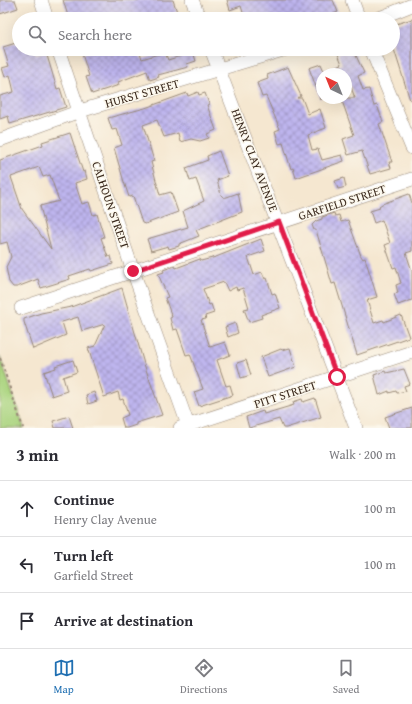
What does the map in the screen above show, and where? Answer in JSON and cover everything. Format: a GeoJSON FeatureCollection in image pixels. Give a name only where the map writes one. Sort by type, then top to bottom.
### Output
{"type":"FeatureCollection","features":[{"type":"Feature","properties":{"kind":"street"},"geometry":{"type":"LineString","coordinates":[[41,0],[45,12]]}},
{"type":"Feature","properties":{"kind":"street"},"geometry":{"type":"LineString","coordinates":[[192,0],[197,12]]}},
{"type":"Feature","properties":{"kind":"street"},"geometry":{"type":"LineString","coordinates":[[352,0],[356,12]]}},
{"type":"Feature","properties":{"kind":"street"},"geometry":{"type":"LineString","coordinates":[[396,12],[412,6]]}},
{"type":"Feature","properties":{"kind":"street","name":"CALHOUN STREET"},"geometry":{"type":"LineString","coordinates":[[60,56],[186,427]]}},
{"type":"Feature","properties":{"kind":"street","name":"HENRY CLAY AVENUE"},"geometry":{"type":"LineString","coordinates":[[214,56],[279,222],[356,428]]}},
{"type":"Feature","properties":{"kind":"street","name":"HURST STREET"},"geometry":{"type":"LineString","coordinates":[[0,140],[80,111],[264,56]]}},
{"type":"Feature","properties":{"kind":"street"},"geometry":{"type":"LineString","coordinates":[[375,56],[412,148]]}},
{"type":"Feature","properties":{"kind":"street","name":"GARFIELD STREET"},"geometry":{"type":"LineString","coordinates":[[21,308],[412,179]]}},
{"type":"Feature","properties":{"kind":"street","name":"PITT STREET"},"geometry":{"type":"LineString","coordinates":[[186,427],[412,352]]}},
{"type":"Feature","properties":{"kind":"path"},"geometry":{"type":"LineString","coordinates":[[0,358],[22,428]]}},
{"type":"Feature","properties":{"kind":"green space"},"geometry":{"type":"Polygon","coordinates":[[[0,356],[24,428],[0,428],[0,356]]]}},
{"type":"Feature","properties":{"kind":"building"},"geometry":{"type":"Polygon","coordinates":[[[0,0],[15,0],[18,8],[0,14],[0,0]]]}},
{"type":"Feature","properties":{"kind":"building"},"geometry":{"type":"Polygon","coordinates":[[[63,0],[173,0],[177,12],[67,12],[63,0]]]}},
{"type":"Feature","properties":{"kind":"building"},"geometry":{"type":"Polygon","coordinates":[[[227,0],[333,0],[338,12],[243,12],[241,6],[230,10],[227,0]]]}},
{"type":"Feature","properties":{"kind":"building"},"geometry":{"type":"Polygon","coordinates":[[[412,19],[412,100],[410,100],[396,56],[400,56],[400,23],[412,19]]]}},
{"type":"Feature","properties":{"kind":"building"},"geometry":{"type":"Polygon","coordinates":[[[12,44],[12,56],[47,56],[57,89],[60,88],[66,107],[10,124],[8,116],[0,119],[0,96],[14,92],[10,75],[5,77],[2,68],[9,66],[3,47],[12,44]]]}},
{"type":"Feature","properties":{"kind":"building"},"geometry":{"type":"Polygon","coordinates":[[[83,56],[141,56],[142,59],[152,56],[166,56],[168,60],[180,56],[194,56],[196,61],[187,64],[188,67],[158,75],[159,77],[150,80],[147,71],[118,82],[119,85],[92,94],[86,77],[89,76],[83,56]]]}},
{"type":"Feature","properties":{"kind":"building"},"geometry":{"type":"Polygon","coordinates":[[[339,56],[356,56],[364,73],[358,76],[363,90],[369,89],[374,106],[377,105],[383,122],[379,124],[392,162],[389,162],[391,168],[370,174],[362,151],[348,155],[343,139],[354,135],[343,104],[352,104],[352,98],[355,98],[352,90],[352,68],[332,68],[342,64],[339,56]]]}},
{"type":"Feature","properties":{"kind":"building"},"geometry":{"type":"Polygon","coordinates":[[[321,64],[323,68],[316,68],[316,87],[309,68],[321,64]]]}},
{"type":"Feature","properties":{"kind":"building"},"geometry":{"type":"Polygon","coordinates":[[[288,67],[301,96],[297,98],[302,98],[308,114],[320,109],[326,128],[308,135],[312,150],[318,149],[322,160],[342,155],[344,161],[296,178],[293,168],[291,169],[283,143],[279,144],[275,131],[280,129],[266,96],[262,97],[257,83],[268,79],[267,75],[288,67]]]}},
{"type":"Feature","properties":{"kind":"building"},"geometry":{"type":"Polygon","coordinates":[[[198,92],[199,95],[205,93],[209,104],[207,105],[216,130],[207,134],[209,138],[200,141],[191,139],[180,142],[178,133],[164,137],[157,120],[143,125],[154,161],[151,162],[160,195],[171,192],[178,212],[145,224],[142,223],[133,196],[129,197],[114,148],[122,145],[117,129],[112,130],[108,118],[145,108],[187,93],[188,96],[198,92]]]}},
{"type":"Feature","properties":{"kind":"building"},"geometry":{"type":"Polygon","coordinates":[[[70,133],[83,172],[85,171],[87,179],[75,183],[82,204],[89,202],[93,215],[97,214],[104,237],[101,238],[108,257],[111,256],[113,264],[91,271],[90,269],[69,276],[70,279],[41,288],[38,279],[17,287],[13,287],[9,282],[6,267],[11,257],[7,242],[0,244],[0,160],[43,145],[42,142],[70,133]],[[39,167],[11,177],[22,209],[51,249],[40,206],[59,201],[50,175],[43,177],[39,167]]]}},
{"type":"Feature","properties":{"kind":"building"},"geometry":{"type":"Polygon","coordinates":[[[219,151],[228,176],[217,180],[221,195],[224,198],[238,193],[242,212],[196,230],[199,236],[179,244],[179,246],[169,249],[168,246],[151,251],[147,239],[188,227],[183,211],[204,201],[196,179],[190,181],[186,168],[208,160],[207,156],[219,151]]]}},
{"type":"Feature","properties":{"kind":"building"},"geometry":{"type":"Polygon","coordinates":[[[344,178],[346,187],[338,189],[335,181],[344,178]]]}},
{"type":"Feature","properties":{"kind":"building"},"geometry":{"type":"Polygon","coordinates":[[[409,194],[412,203],[412,251],[406,253],[412,271],[412,300],[398,305],[394,294],[398,293],[396,285],[401,283],[396,267],[393,268],[385,245],[390,243],[382,220],[374,223],[370,211],[380,208],[379,206],[382,204],[409,194]]]}},
{"type":"Feature","properties":{"kind":"building"},"geometry":{"type":"Polygon","coordinates":[[[334,213],[335,216],[339,215],[341,222],[348,220],[361,256],[363,259],[365,258],[377,297],[367,300],[374,323],[383,320],[384,322],[401,315],[409,337],[357,355],[335,283],[332,284],[316,230],[314,230],[312,225],[316,221],[322,219],[322,217],[334,213]]]}},
{"type":"Feature","properties":{"kind":"building"},"geometry":{"type":"Polygon","coordinates":[[[261,239],[265,251],[248,257],[254,275],[262,272],[265,279],[267,278],[272,294],[275,293],[280,308],[261,315],[262,318],[249,322],[244,309],[249,308],[243,288],[237,290],[236,287],[228,291],[224,282],[203,289],[209,305],[211,304],[214,313],[205,316],[206,319],[201,320],[210,347],[225,342],[230,355],[217,360],[226,386],[230,385],[233,395],[199,406],[194,392],[203,389],[190,354],[186,355],[177,329],[173,330],[170,318],[172,317],[165,298],[168,297],[158,274],[164,272],[163,270],[175,266],[176,268],[200,259],[201,261],[216,257],[261,239]]]}},
{"type":"Feature","properties":{"kind":"building"},"geometry":{"type":"Polygon","coordinates":[[[122,288],[144,364],[162,415],[136,423],[136,425],[127,428],[124,428],[121,418],[128,415],[123,399],[120,400],[118,392],[104,397],[88,348],[95,346],[105,324],[82,331],[78,317],[62,322],[66,335],[33,349],[24,322],[24,319],[41,313],[71,307],[122,288]]]}},
{"type":"Feature","properties":{"kind":"building"},"geometry":{"type":"Polygon","coordinates":[[[235,323],[238,333],[228,337],[225,327],[235,323]]]}},
{"type":"Feature","properties":{"kind":"building"},"geometry":{"type":"Polygon","coordinates":[[[290,348],[296,367],[268,377],[261,357],[281,349],[290,348]]]}},
{"type":"Feature","properties":{"kind":"building"},"geometry":{"type":"Polygon","coordinates":[[[73,360],[77,372],[63,377],[67,391],[52,396],[44,372],[56,368],[55,366],[73,360]]]}},
{"type":"Feature","properties":{"kind":"building"},"geometry":{"type":"Polygon","coordinates":[[[246,360],[251,375],[241,378],[237,363],[246,360]]]}},
{"type":"Feature","properties":{"kind":"building"},"geometry":{"type":"Polygon","coordinates":[[[404,369],[410,384],[404,386],[406,391],[389,393],[389,391],[379,395],[374,375],[385,371],[386,373],[404,369]]]}},
{"type":"Feature","properties":{"kind":"building"},"geometry":{"type":"Polygon","coordinates":[[[94,392],[97,401],[88,404],[86,395],[94,392]]]}},
{"type":"Feature","properties":{"kind":"building"},"geometry":{"type":"Polygon","coordinates":[[[315,398],[321,417],[286,428],[283,428],[279,419],[249,428],[246,417],[263,411],[264,414],[294,405],[293,402],[302,399],[303,402],[315,398]]]}},
{"type":"Feature","properties":{"kind":"building"},"geometry":{"type":"Polygon","coordinates":[[[412,408],[412,428],[389,428],[385,417],[412,408]]]}},
{"type":"Feature","properties":{"kind":"building"},"geometry":{"type":"Polygon","coordinates":[[[69,416],[73,428],[55,428],[53,421],[69,416]]]}},
{"type":"Feature","properties":{"kind":"route"},"geometry":{"type":"LineString","coordinates":[[133,271],[279,222],[337,377]]}}]}
